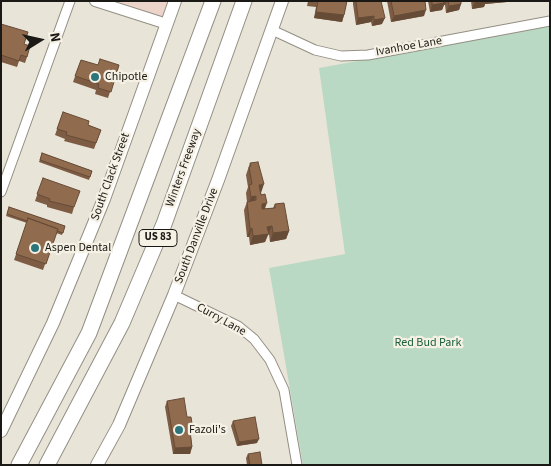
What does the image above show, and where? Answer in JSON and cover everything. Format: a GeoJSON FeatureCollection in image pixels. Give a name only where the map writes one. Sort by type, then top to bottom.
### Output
{"type":"FeatureCollection","features":[{"type":"Feature","properties":{"kind":"highway","name":"US 83"},"geometry":{"type":"LineString","coordinates":[[19,465],[89,333],[213,1]]}},
{"type":"Feature","properties":{"kind":"highway","name":"Winters Freeway"},"geometry":{"type":"LineString","coordinates":[[47,465],[122,323],[164,224],[244,1]]}},
{"type":"Feature","properties":{"kind":"main road","name":"South Clack Street"},"geometry":{"type":"LineString","coordinates":[[1,431],[53,323],[104,199],[175,1]]}},
{"type":"Feature","properties":{"kind":"main road","name":"South Danville Drive"},"geometry":{"type":"LineString","coordinates":[[97,465],[118,425],[174,295],[218,180],[282,1]]}},
{"type":"Feature","properties":{"kind":"street"},"geometry":{"type":"LineString","coordinates":[[1,192],[70,1]]}},
{"type":"Feature","properties":{"kind":"street"},"geometry":{"type":"LineString","coordinates":[[95,1],[167,24]]}},
{"type":"Feature","properties":{"kind":"street","name":"Ivanhoe Lane"},"geometry":{"type":"LineString","coordinates":[[272,30],[315,50],[341,56],[368,55],[550,21]]}},
{"type":"Feature","properties":{"kind":"street","name":"Curry Lane"},"geometry":{"type":"LineString","coordinates":[[174,295],[238,326],[254,339],[270,360],[284,390],[297,465]]}},
{"type":"Feature","properties":{"kind":"shaded area"},"geometry":{"type":"Polygon","coordinates":[[[113,1],[171,1],[165,18],[113,1]]]}},
{"type":"Feature","properties":{"kind":"green space","name":"Red Bud Park"},"geometry":{"type":"Polygon","coordinates":[[[550,26],[550,465],[303,465],[269,268],[345,254],[319,68],[550,26]]]}},
{"type":"Feature","properties":{"kind":"building"},"geometry":{"type":"Polygon","coordinates":[[[318,1],[347,1],[344,15],[316,12],[318,1]]]}},
{"type":"Feature","properties":{"kind":"building"},"geometry":{"type":"Polygon","coordinates":[[[356,1],[381,1],[385,18],[374,20],[374,16],[358,18],[356,1]]]}},
{"type":"Feature","properties":{"kind":"building"},"geometry":{"type":"Polygon","coordinates":[[[391,1],[425,1],[426,10],[394,16],[391,1]]]}},
{"type":"Feature","properties":{"kind":"building"},"geometry":{"type":"Polygon","coordinates":[[[432,1],[444,1],[444,3],[432,5],[432,1]]]}},
{"type":"Feature","properties":{"kind":"building"},"geometry":{"type":"Polygon","coordinates":[[[448,1],[461,1],[461,4],[449,6],[448,1]]]}},
{"type":"Feature","properties":{"kind":"building"},"geometry":{"type":"Polygon","coordinates":[[[1,24],[28,32],[24,44],[30,46],[27,57],[21,55],[19,61],[1,55],[1,24]]]}},
{"type":"Feature","properties":{"kind":"building","name":"Chipotle"},"geometry":{"type":"Polygon","coordinates":[[[100,59],[119,65],[111,92],[98,88],[99,84],[75,76],[81,60],[98,65],[100,59]]]}},
{"type":"Feature","properties":{"kind":"building"},"geometry":{"type":"Polygon","coordinates":[[[63,112],[89,121],[88,125],[101,130],[96,143],[66,135],[67,132],[57,129],[63,112]]]}},
{"type":"Feature","properties":{"kind":"building"},"geometry":{"type":"Polygon","coordinates":[[[42,153],[92,171],[90,177],[40,160],[42,153]]]}},
{"type":"Feature","properties":{"kind":"building"},"geometry":{"type":"Polygon","coordinates":[[[258,162],[264,184],[259,185],[261,195],[265,194],[267,203],[262,204],[262,209],[275,208],[275,204],[284,203],[289,231],[273,233],[272,226],[267,227],[269,234],[253,236],[252,228],[250,229],[247,202],[256,200],[256,196],[251,197],[249,185],[252,184],[249,167],[251,166],[250,163],[258,162]]]}},
{"type":"Feature","properties":{"kind":"building"},"geometry":{"type":"Polygon","coordinates":[[[43,178],[80,191],[74,207],[49,201],[50,199],[37,194],[43,178]]]}},
{"type":"Feature","properties":{"kind":"building"},"geometry":{"type":"Polygon","coordinates":[[[9,207],[65,226],[63,233],[57,231],[58,229],[28,218],[27,221],[7,214],[9,207]]]}},
{"type":"Feature","properties":{"kind":"building","name":"Aspen Dental"},"geometry":{"type":"Polygon","coordinates":[[[28,218],[58,229],[46,264],[16,254],[28,218]]]}},
{"type":"Feature","properties":{"kind":"building","name":"Fazoli's"},"geometry":{"type":"Polygon","coordinates":[[[184,398],[187,417],[191,417],[193,430],[190,431],[192,447],[175,448],[167,401],[184,398]]]}},
{"type":"Feature","properties":{"kind":"building"},"geometry":{"type":"Polygon","coordinates":[[[255,417],[259,439],[239,442],[233,421],[255,417]]]}},
{"type":"Feature","properties":{"kind":"building"},"geometry":{"type":"Polygon","coordinates":[[[260,452],[262,465],[250,465],[248,454],[260,452]]]}},
{"type":"Feature","properties":{"kind":"place","name":"Chipotle"},"geometry":{"type":"Point","coordinates":[95,77]}},
{"type":"Feature","properties":{"kind":"place","name":"Aspen Dental"},"geometry":{"type":"Point","coordinates":[35,248]}},
{"type":"Feature","properties":{"kind":"place","name":"Fazoli's"},"geometry":{"type":"Point","coordinates":[179,430]}}]}
